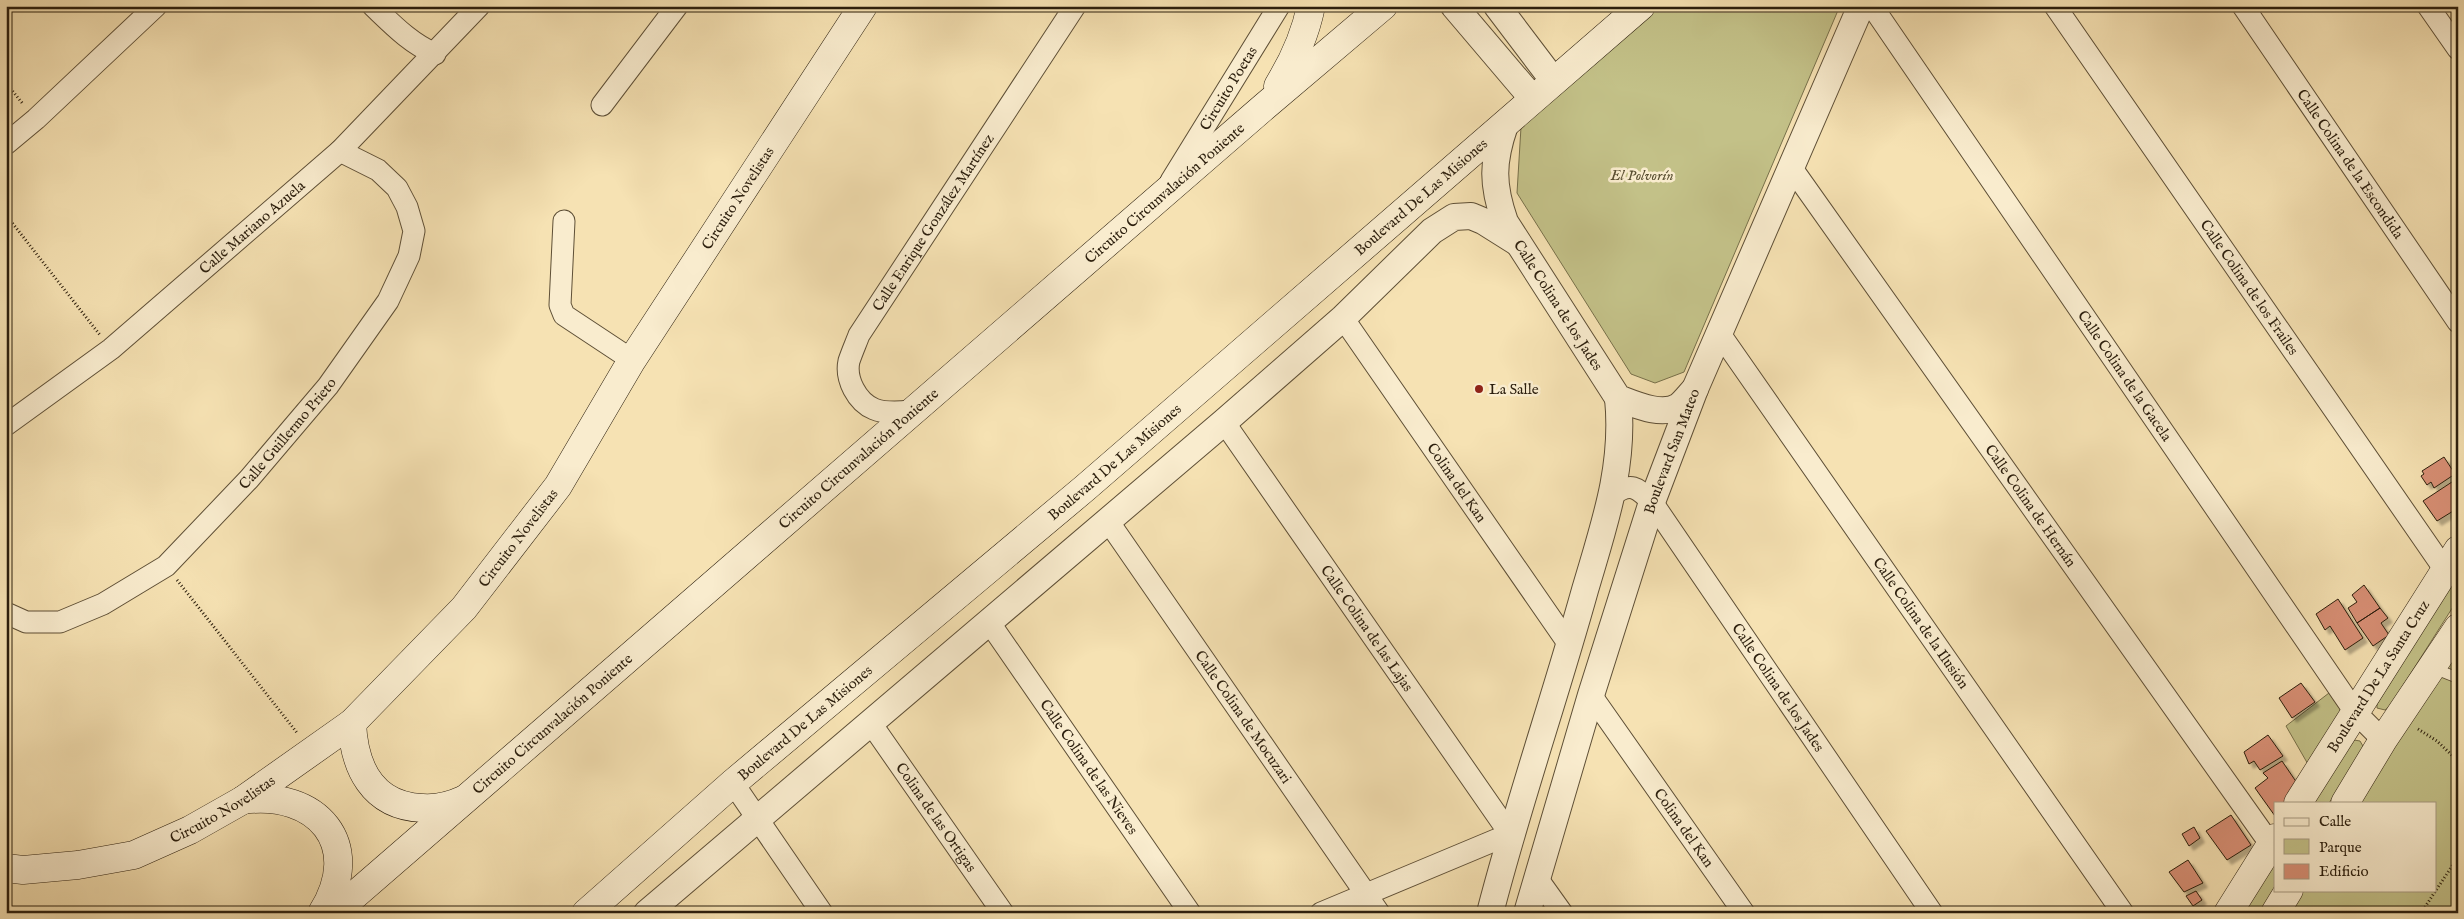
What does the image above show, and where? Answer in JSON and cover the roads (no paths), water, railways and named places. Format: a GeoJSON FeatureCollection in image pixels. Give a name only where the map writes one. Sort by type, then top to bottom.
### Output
{"type":"FeatureCollection","features":[{"type":"Feature","properties":{"kind":"main road","name":"Circuito Novelistas"},"geometry":{"type":"LineString","coordinates":[[6,868],[23,870],[78,865],[134,855],[190,830],[243,800],[352,723],[464,608],[558,486],[632,360],[863,6]]}},
{"type":"Feature","properties":{"kind":"main road"},"geometry":{"type":"LineString","coordinates":[[1264,106],[1293,61],[1304,34],[1311,6]]}},
{"type":"Feature","properties":{"kind":"main road","name":"Circuito Circunvalación Poniente"},"geometry":{"type":"LineString","coordinates":[[334,913],[1264,106],[1383,6]]}},
{"type":"Feature","properties":{"kind":"main road","name":"Boulevard De Las Misiones"},"geometry":{"type":"LineString","coordinates":[[586,913],[733,783],[1093,481],[1505,125],[1553,80],[1641,6]]}},
{"type":"Feature","properties":{"kind":"main road","name":"Boulevard De La Santa Cruz"},"geometry":{"type":"LineString","coordinates":[[2299,802],[2452,560]]}},
{"type":"Feature","properties":{"kind":"main road"},"geometry":{"type":"LineString","coordinates":[[2346,802],[2383,740],[2458,628]]}},
{"type":"Feature","properties":{"kind":"main road"},"geometry":{"type":"LineString","coordinates":[[352,723],[353,742],[362,769],[381,795],[404,806],[430,808],[445,806],[471,796]]}},
{"type":"Feature","properties":{"kind":"main road"},"geometry":{"type":"LineString","coordinates":[[243,800],[269,798],[294,805],[317,819],[335,840],[339,855],[339,870],[336,884],[322,913]]}},
{"type":"Feature","properties":{"kind":"main road"},"geometry":{"type":"LineString","coordinates":[[2228,913],[2273,842]]}},
{"type":"Feature","properties":{"kind":"main road"},"geometry":{"type":"LineString","coordinates":[[2275,913],[2288,892]]}},
{"type":"Feature","properties":{"kind":"street"},"geometry":{"type":"LineString","coordinates":[[6,144],[36,119],[156,6]]}},
{"type":"Feature","properties":{"kind":"street"},"geometry":{"type":"LineString","coordinates":[[373,6],[407,39],[418,47],[435,54]]}},
{"type":"Feature","properties":{"kind":"street","name":"Calle Mariano Azuela"},"geometry":{"type":"LineString","coordinates":[[6,425],[111,349],[340,151],[479,6]]}},
{"type":"Feature","properties":{"kind":"street"},"geometry":{"type":"LineString","coordinates":[[602,105],[677,6]]}},
{"type":"Feature","properties":{"kind":"street","name":"Calle Enrique González Martínez"},"geometry":{"type":"LineString","coordinates":[[913,411],[890,412],[874,409],[858,396],[850,383],[849,362],[859,335],[1075,6]]}},
{"type":"Feature","properties":{"kind":"street","name":"Circuito Poetas"},"geometry":{"type":"LineString","coordinates":[[1161,196],[1279,6]]}},
{"type":"Feature","properties":{"kind":"street"},"geometry":{"type":"LineString","coordinates":[[1454,6],[1533,99]]}},
{"type":"Feature","properties":{"kind":"street"},"geometry":{"type":"LineString","coordinates":[[1497,6],[1553,80]]}},
{"type":"Feature","properties":{"kind":"street","name":"Boulevard San Mateo"},"geometry":{"type":"LineString","coordinates":[[1527,913],[1591,695],[1652,502],[1695,389],[1860,6]]}},
{"type":"Feature","properties":{"kind":"street","name":"Calle Colina de la Gacela"},"geometry":{"type":"LineString","coordinates":[[1872,6],[2355,712],[2383,740]]}},
{"type":"Feature","properties":{"kind":"street","name":"Calle Colina de los Frailes"},"geometry":{"type":"LineString","coordinates":[[2055,6],[2452,560]]}},
{"type":"Feature","properties":{"kind":"street","name":"Calle Colina de la Escondida"},"geometry":{"type":"LineString","coordinates":[[2243,6],[2458,322]]}},
{"type":"Feature","properties":{"kind":"street"},"geometry":{"type":"LineString","coordinates":[[2428,6],[2458,49]]}},
{"type":"Feature","properties":{"kind":"street","name":"Calle Colina de los Jades"},"geometry":{"type":"LineString","coordinates":[[1505,125],[1497,148],[1494,173],[1496,190],[1505,222],[1618,398]]}},
{"type":"Feature","properties":{"kind":"street","name":"Calle Guillermo Prieto"},"geometry":{"type":"LineString","coordinates":[[6,613],[26,622],[60,622],[103,604],[166,566],[249,479],[328,386],[388,300],[408,256],[414,231],[397,188],[378,170],[340,151]]}},
{"type":"Feature","properties":{"kind":"street","name":"Calle Colina de Hernán"},"geometry":{"type":"LineString","coordinates":[[1791,167],[2273,842]]}},
{"type":"Feature","properties":{"kind":"street"},"geometry":{"type":"LineString","coordinates":[[647,913],[1224,422],[1343,318],[1432,231],[1454,217],[1471,216],[1484,221],[1518,243]]}},
{"type":"Feature","properties":{"kind":"street"},"geometry":{"type":"LineString","coordinates":[[564,221],[560,306],[564,315],[632,360]]}},
{"type":"Feature","properties":{"kind":"street","name":"Colina del Kan"},"geometry":{"type":"LineString","coordinates":[[1343,318],[1570,646]]}},
{"type":"Feature","properties":{"kind":"street","name":"Calle Colina de la Ilusión"},"geometry":{"type":"LineString","coordinates":[[1720,334],[2123,913]]}},
{"type":"Feature","properties":{"kind":"street"},"geometry":{"type":"LineString","coordinates":[[1490,913],[1510,834],[1570,646],[1612,495],[1620,448],[1618,398],[1650,409],[1663,409],[1678,407],[1695,389]]}},
{"type":"Feature","properties":{"kind":"street","name":"Calle Colina de las Lajas"},"geometry":{"type":"LineString","coordinates":[[1224,422],[1510,834]]}},
{"type":"Feature","properties":{"kind":"street","name":"Calle Colina de los Jades"},"geometry":{"type":"LineString","coordinates":[[1612,495],[1624,487],[1632,487],[1652,502],[1932,913]]}},
{"type":"Feature","properties":{"kind":"street","name":"Calle Colina de Mocuzari"},"geometry":{"type":"LineString","coordinates":[[1108,521],[1379,913]]}},
{"type":"Feature","properties":{"kind":"street","name":"Calle Colina de las Nieves"},"geometry":{"type":"LineString","coordinates":[[988,622],[1190,913]]}},
{"type":"Feature","properties":{"kind":"street","name":"Colina del Kan"},"geometry":{"type":"LineString","coordinates":[[1591,695],[1744,913]]}},
{"type":"Feature","properties":{"kind":"street","name":"Colina de las Ortigas"},"geometry":{"type":"LineString","coordinates":[[870,722],[1003,913]]}},
{"type":"Feature","properties":{"kind":"street"},"geometry":{"type":"LineString","coordinates":[[733,783],[822,913]]}},
{"type":"Feature","properties":{"kind":"street"},"geometry":{"type":"LineString","coordinates":[[1320,913],[1510,834]]}},
{"type":"Feature","properties":{"kind":"street"},"geometry":{"type":"LineString","coordinates":[[1536,878],[1562,913]]}},
{"type":"Feature","properties":{"kind":"lane"},"geometry":{"type":"LineString","coordinates":[[2432,668],[2458,678]]}},
{"type":"Feature","properties":{"kind":"place","name":"La Salle"},"geometry":{"type":"Point","coordinates":[1479,389]}},
{"type":"Feature","properties":{"kind":"park label","name":"El Polvorín"},"geometry":{"type":"Point","coordinates":[1642,175]}}]}
